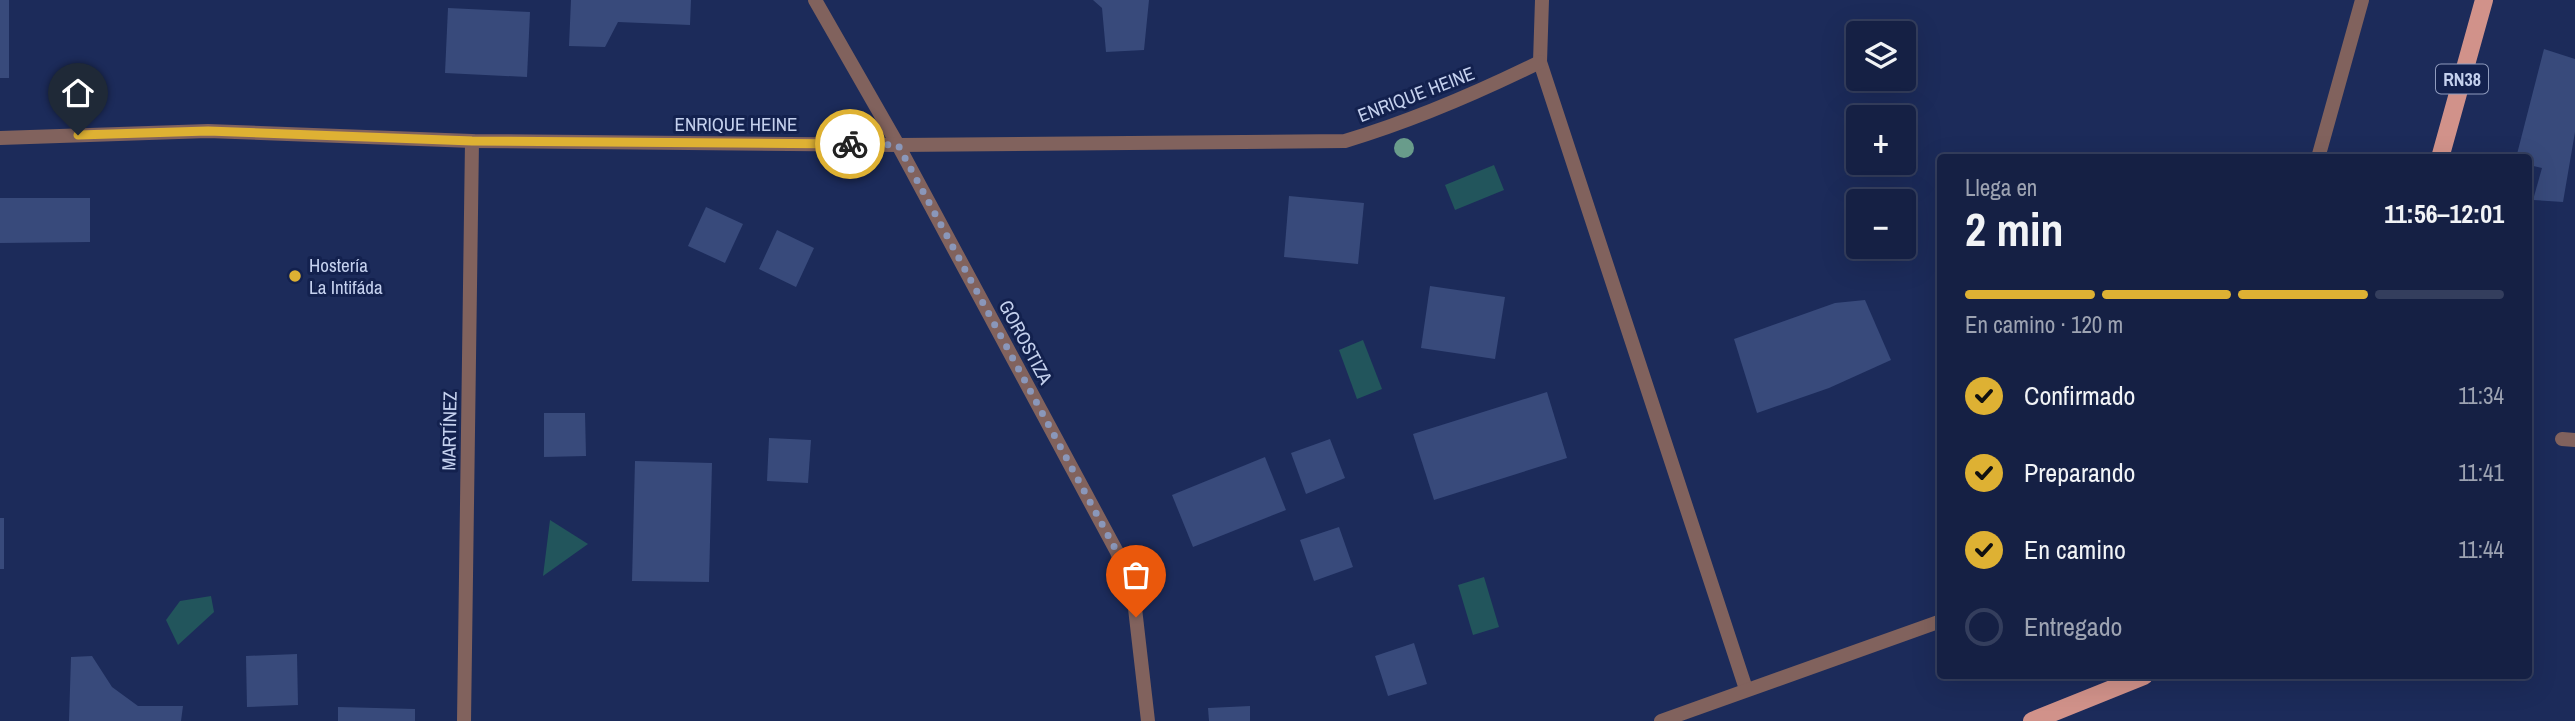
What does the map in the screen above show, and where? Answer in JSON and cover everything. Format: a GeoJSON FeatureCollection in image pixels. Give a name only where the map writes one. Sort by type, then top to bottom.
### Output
{"type":"FeatureCollection","features":[{"type":"Feature","properties":{"kind":"main road","name":"RN38"},"geometry":{"type":"LineString","coordinates":[[2441,154],[2484,0]]}},
{"type":"Feature","properties":{"kind":"main road"},"geometry":{"type":"LineString","coordinates":[[2032,721],[2137,679]]}},
{"type":"Feature","properties":{"kind":"street","name":"GOROSTIZA"},"geometry":{"type":"LineString","coordinates":[[815,0],[898,145],[1117,552],[1133,591],[1148,721]]}},
{"type":"Feature","properties":{"kind":"street"},"geometry":{"type":"LineString","coordinates":[[1542,0],[1539,62],[1746,689]]}},
{"type":"Feature","properties":{"kind":"street"},"geometry":{"type":"LineString","coordinates":[[2319,154],[2362,0]]}},
{"type":"Feature","properties":{"kind":"street","name":"ENRIQUE HEINE"},"geometry":{"type":"LineString","coordinates":[[0,138],[208,131],[472,141],[898,145],[1345,141],[1492,86],[1539,62]]}},
{"type":"Feature","properties":{"kind":"street","name":"MARTÍNEZ"},"geometry":{"type":"LineString","coordinates":[[464,721],[472,141]]}},
{"type":"Feature","properties":{"kind":"street"},"geometry":{"type":"LineString","coordinates":[[1661,721],[1937,622]]}},
{"type":"Feature","properties":{"kind":"shaded area"},"geometry":{"type":"Polygon","coordinates":[[[1494,165],[1504,190],[1455,210],[1445,185],[1494,165]]]}},
{"type":"Feature","properties":{"kind":"shaded area"},"geometry":{"type":"Polygon","coordinates":[[[1363,340],[1382,389],[1357,399],[1339,350],[1363,340]]]}},
{"type":"Feature","properties":{"kind":"shaded area"},"geometry":{"type":"Polygon","coordinates":[[[550,520],[588,544],[543,576],[550,520]]]}},
{"type":"Feature","properties":{"kind":"shaded area"},"geometry":{"type":"Polygon","coordinates":[[[1484,577],[1499,627],[1473,635],[1458,585],[1484,577]]]}},
{"type":"Feature","properties":{"kind":"shaded area"},"geometry":{"type":"Polygon","coordinates":[[[211,596],[214,612],[178,645],[166,620],[180,601],[211,596]]]}},
{"type":"Feature","properties":{"kind":"building"},"geometry":{"type":"Polygon","coordinates":[[[0,0],[9,0],[9,78],[0,78],[0,0]]]}},
{"type":"Feature","properties":{"kind":"building"},"geometry":{"type":"Polygon","coordinates":[[[571,0],[691,0],[690,25],[618,22],[605,47],[569,46],[571,0]]]}},
{"type":"Feature","properties":{"kind":"building"},"geometry":{"type":"Polygon","coordinates":[[[1093,0],[1149,0],[1144,50],[1106,52],[1102,8],[1093,0]]]}},
{"type":"Feature","properties":{"kind":"building"},"geometry":{"type":"Polygon","coordinates":[[[448,8],[530,12],[527,77],[445,73],[448,8]]]}},
{"type":"Feature","properties":{"kind":"building"},"geometry":{"type":"Polygon","coordinates":[[[2544,49],[2575,59],[2575,132],[2563,202],[2533,200],[2542,168],[2532,166],[2532,154],[2517,154],[2544,49]]]}},
{"type":"Feature","properties":{"kind":"building"},"geometry":{"type":"Polygon","coordinates":[[[1289,196],[1364,203],[1358,264],[1284,257],[1289,196]]]}},
{"type":"Feature","properties":{"kind":"building"},"geometry":{"type":"Polygon","coordinates":[[[0,198],[90,198],[90,242],[0,243],[0,198]]]}},
{"type":"Feature","properties":{"kind":"building"},"geometry":{"type":"Polygon","coordinates":[[[706,207],[743,224],[725,263],[688,246],[706,207]]]}},
{"type":"Feature","properties":{"kind":"building"},"geometry":{"type":"Polygon","coordinates":[[[777,230],[814,248],[796,287],[759,269],[777,230]]]}},
{"type":"Feature","properties":{"kind":"building"},"geometry":{"type":"Polygon","coordinates":[[[1430,286],[1505,297],[1495,359],[1421,348],[1430,286]]]}},
{"type":"Feature","properties":{"kind":"building"},"geometry":{"type":"Polygon","coordinates":[[[1865,300],[1891,360],[1829,388],[1757,413],[1734,339],[1835,303],[1865,300]]]}},
{"type":"Feature","properties":{"kind":"building"},"geometry":{"type":"Polygon","coordinates":[[[1547,392],[1567,458],[1434,500],[1413,434],[1547,392]]]}},
{"type":"Feature","properties":{"kind":"building"},"geometry":{"type":"Polygon","coordinates":[[[544,413],[585,413],[586,456],[544,457],[544,413]]]}},
{"type":"Feature","properties":{"kind":"building"},"geometry":{"type":"Polygon","coordinates":[[[769,438],[811,440],[808,483],[767,481],[769,438]]]}},
{"type":"Feature","properties":{"kind":"building"},"geometry":{"type":"Polygon","coordinates":[[[1330,439],[1345,478],[1306,494],[1291,453],[1330,439]]]}},
{"type":"Feature","properties":{"kind":"building"},"geometry":{"type":"Polygon","coordinates":[[[1265,457],[1286,510],[1193,547],[1172,495],[1265,457]]]}},
{"type":"Feature","properties":{"kind":"building"},"geometry":{"type":"Polygon","coordinates":[[[635,461],[712,463],[709,582],[632,581],[635,461]]]}},
{"type":"Feature","properties":{"kind":"building"},"geometry":{"type":"Polygon","coordinates":[[[0,518],[4,518],[4,569],[0,569],[0,518]]]}},
{"type":"Feature","properties":{"kind":"building"},"geometry":{"type":"Polygon","coordinates":[[[1339,527],[1353,567],[1314,581],[1300,540],[1339,527]]]}},
{"type":"Feature","properties":{"kind":"building"},"geometry":{"type":"Polygon","coordinates":[[[1414,643],[1427,684],[1388,696],[1375,656],[1414,643]]]}},
{"type":"Feature","properties":{"kind":"building"},"geometry":{"type":"Polygon","coordinates":[[[297,654],[298,705],[247,707],[246,656],[297,654]]]}},
{"type":"Feature","properties":{"kind":"building"},"geometry":{"type":"Polygon","coordinates":[[[92,656],[112,687],[138,706],[183,706],[181,721],[69,721],[71,657],[92,656]]]}},
{"type":"Feature","properties":{"kind":"building"},"geometry":{"type":"Polygon","coordinates":[[[1250,706],[1250,721],[1209,721],[1208,708],[1250,706]]]}},
{"type":"Feature","properties":{"kind":"building"},"geometry":{"type":"Polygon","coordinates":[[[338,707],[415,709],[415,721],[338,721],[338,707]]]}},
{"type":"Feature","properties":{"kind":"way so far"},"geometry":{"type":"LineString","coordinates":[[850,144],[898,145],[1117,552],[1133,591],[1136,617]]}},
{"type":"Feature","properties":{"kind":"place","name":"Hostería La Intifáda"},"geometry":{"type":"Point","coordinates":[295,276]}},
{"type":"Feature","properties":{"kind":"route"},"geometry":{"type":"LineString","coordinates":[[78,135],[208,131],[472,141],[850,144]]}}]}
